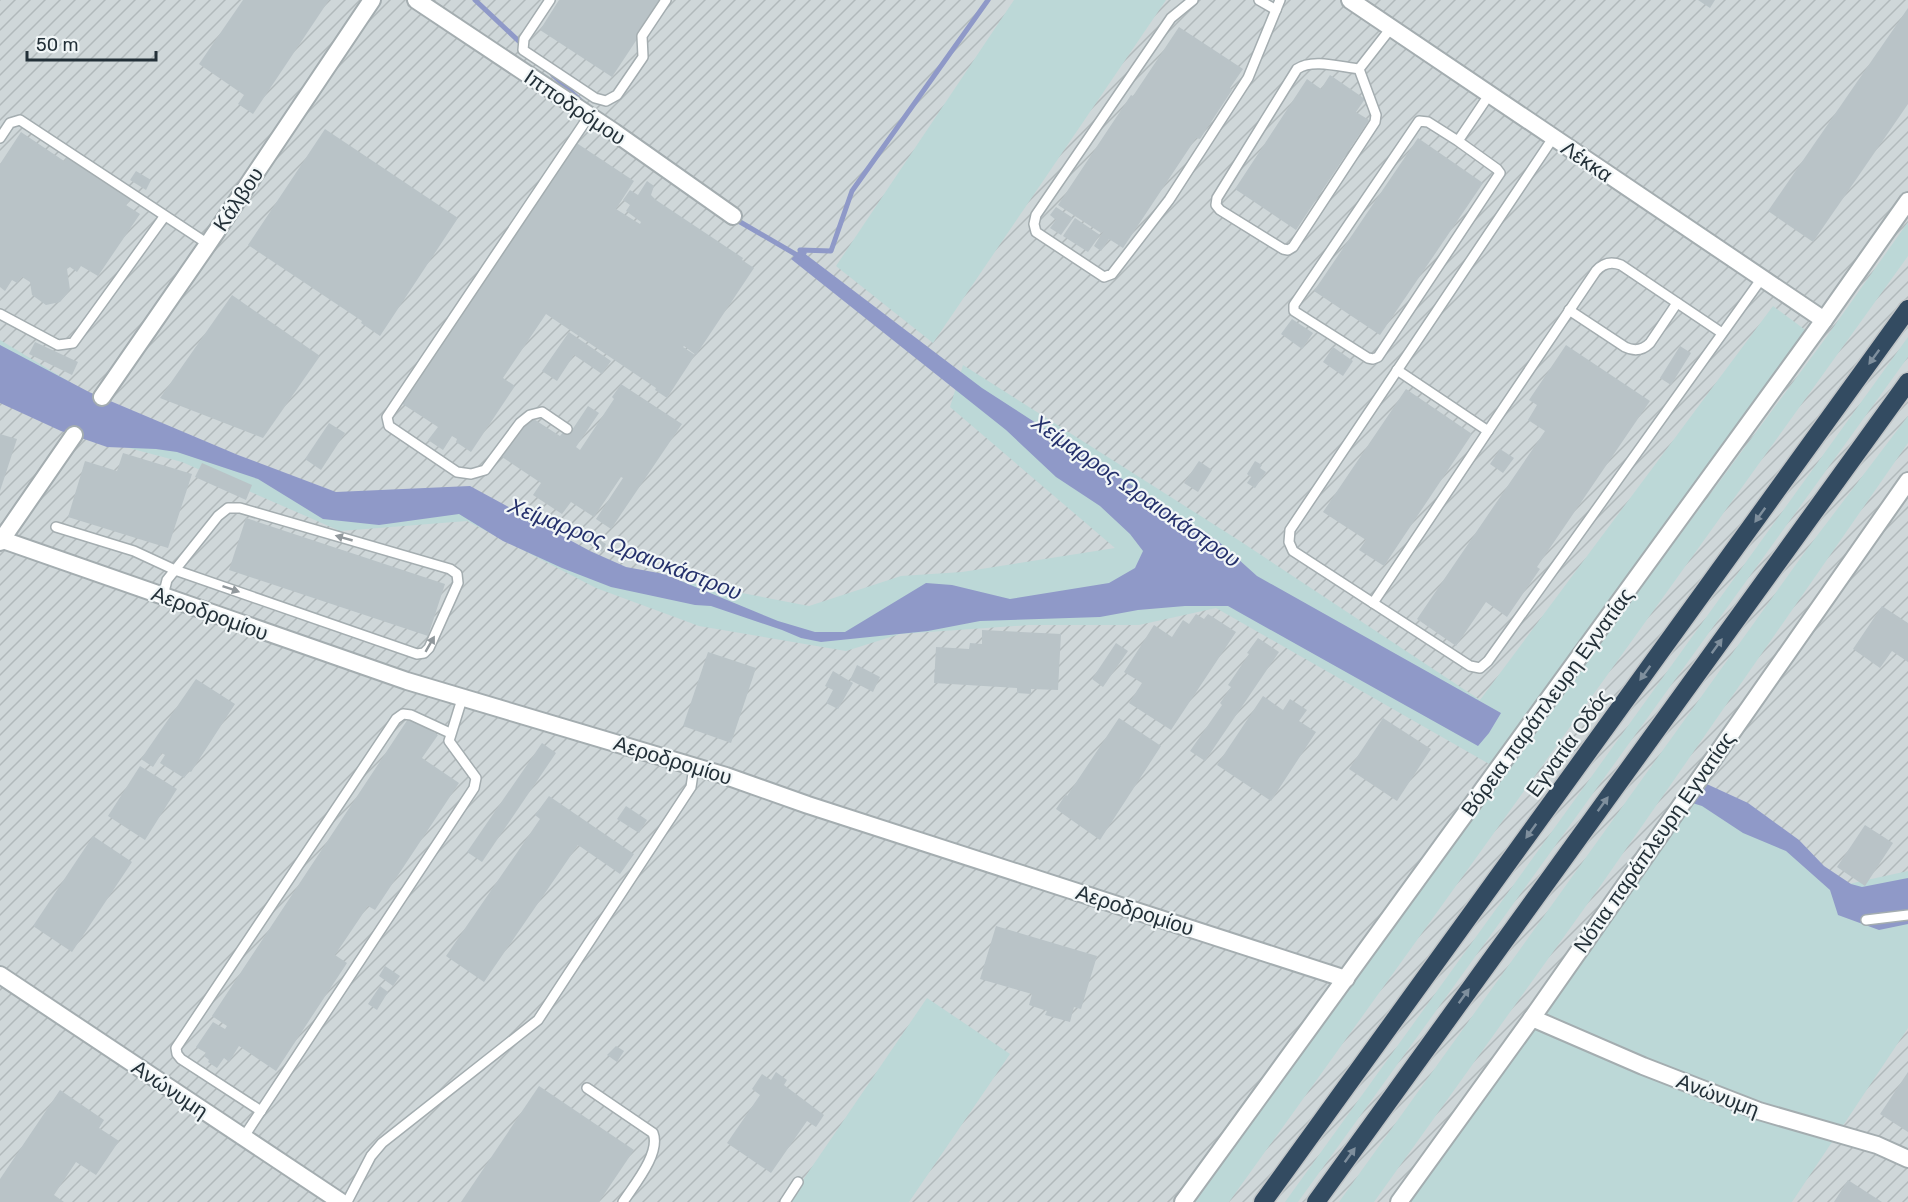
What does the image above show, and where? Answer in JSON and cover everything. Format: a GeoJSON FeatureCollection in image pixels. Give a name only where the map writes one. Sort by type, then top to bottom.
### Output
{"type":"FeatureCollection","features":[{"type":"Feature","properties":{"kind":"highway","name":"Εγνατία Οδός"},"geometry":{"type":"LineString","coordinates":[[1263,1202],[1908,309]]}},
{"type":"Feature","properties":{"kind":"highway"},"geometry":{"type":"LineString","coordinates":[[1316,1202],[1908,382]]}},
{"type":"Feature","properties":{"kind":"street","name":"Κάλβου"},"geometry":{"type":"LineString","coordinates":[[102,397],[372,0]]}},
{"type":"Feature","properties":{"kind":"street","name":"Ιπποδρόμου"},"geometry":{"type":"LineString","coordinates":[[416,0],[733,216]]}},
{"type":"Feature","properties":{"kind":"street","name":"Λέκκα"},"geometry":{"type":"LineString","coordinates":[[1350,0],[1824,320]]}},
{"type":"Feature","properties":{"kind":"street","name":"Βόρεια παράπλευρη Εγνατίας"},"geometry":{"type":"LineString","coordinates":[[1183,1202],[1908,201]]}},
{"type":"Feature","properties":{"kind":"street"},"geometry":{"type":"LineString","coordinates":[[0,540],[74,435]]}},
{"type":"Feature","properties":{"kind":"street","name":"Νότια παράπλευρη Εγνατίας"},"geometry":{"type":"LineString","coordinates":[[1399,1202],[1532,1018],[1908,481]]}},
{"type":"Feature","properties":{"kind":"street","name":"Αεροδρομίου"},"geometry":{"type":"LineString","coordinates":[[0,540],[462,699],[694,767],[1346,979]]}},
{"type":"Feature","properties":{"kind":"street","name":"Ανώνυμη"},"geometry":{"type":"LineString","coordinates":[[0,975],[341,1202]]}},
{"type":"Feature","properties":{"kind":"street","name":"Ανώνυμη"},"geometry":{"type":"LineString","coordinates":[[1532,1018],[1643,1066],[1759,1111],[1877,1145],[1908,1159]]}},
{"type":"Feature","properties":{"kind":"lane"},"geometry":{"type":"LineString","coordinates":[[513,65],[523,50],[524,39],[550,0]]}},
{"type":"Feature","properties":{"kind":"lane"},"geometry":{"type":"LineString","coordinates":[[523,50],[596,98],[606,101],[617,95],[643,57],[642,36],[666,0]]}},
{"type":"Feature","properties":{"kind":"lane"},"geometry":{"type":"LineString","coordinates":[[1193,0],[1171,18],[1036,215],[1034,224],[1036,232],[1104,277],[1112,274],[1169,200],[1248,78],[1280,0]]}},
{"type":"Feature","properties":{"kind":"lane"},"geometry":{"type":"LineString","coordinates":[[1259,0],[1276,10]]}},
{"type":"Feature","properties":{"kind":"lane"},"geometry":{"type":"LineString","coordinates":[[1359,69],[1390,28]]}},
{"type":"Feature","properties":{"kind":"lane"},"geometry":{"type":"LineString","coordinates":[[1303,64],[1311,64],[1359,69],[1376,115],[1375,122],[1293,247],[1288,250],[1283,249],[1220,210],[1216,205],[1216,198],[1297,69],[1303,64]]}},
{"type":"Feature","properties":{"kind":"lane"},"geometry":{"type":"LineString","coordinates":[[1458,141],[1489,95]]}},
{"type":"Feature","properties":{"kind":"lane"},"geometry":{"type":"LineString","coordinates":[[567,429],[542,412],[530,415],[520,423],[485,470],[471,474],[457,472],[428,453],[389,426],[387,417],[589,116]]}},
{"type":"Feature","properties":{"kind":"lane"},"geometry":{"type":"LineString","coordinates":[[0,138],[10,123],[20,120],[208,244]]}},
{"type":"Feature","properties":{"kind":"lane"},"geometry":{"type":"LineString","coordinates":[[1419,120],[1428,122],[1458,141],[1497,169],[1500,173],[1498,179],[1378,357],[1368,358],[1294,311],[1294,305],[1419,120]]}},
{"type":"Feature","properties":{"kind":"lane"},"geometry":{"type":"LineString","coordinates":[[1553,138],[1290,530],[1288,542],[1293,551],[1470,666],[1480,668],[1488,661],[1762,278]]}},
{"type":"Feature","properties":{"kind":"lane"},"geometry":{"type":"LineString","coordinates":[[0,314],[58,345],[73,343],[164,217]]}},
{"type":"Feature","properties":{"kind":"lane"},"geometry":{"type":"LineString","coordinates":[[1373,603],[1569,310],[1596,271],[1605,264],[1621,266],[1722,333]]}},
{"type":"Feature","properties":{"kind":"lane"},"geometry":{"type":"LineString","coordinates":[[1569,310],[1625,347],[1636,351],[1650,343],[1677,303]]}},
{"type":"Feature","properties":{"kind":"lane"},"geometry":{"type":"LineString","coordinates":[[1397,370],[1488,431]]}},
{"type":"Feature","properties":{"kind":"lane"},"geometry":{"type":"LineString","coordinates":[[56,527],[135,551],[175,570],[417,654],[424,653],[429,648],[458,583],[457,574],[450,569],[240,508],[228,508],[218,516],[175,570],[167,580],[163,596]]}},
{"type":"Feature","properties":{"kind":"lane"},"geometry":{"type":"LineString","coordinates":[[243,1138],[474,788],[476,778],[449,741],[462,699]]}},
{"type":"Feature","properties":{"kind":"lane"},"geometry":{"type":"LineString","coordinates":[[261,1111],[181,1059],[176,1048],[396,719],[404,714],[411,715],[450,733]]}},
{"type":"Feature","properties":{"kind":"lane"},"geometry":{"type":"LineString","coordinates":[[347,1202],[371,1156],[382,1143],[538,1020],[691,787],[694,767]]}},
{"type":"Feature","properties":{"kind":"lane"},"geometry":{"type":"LineString","coordinates":[[1866,920],[1908,915]]}},
{"type":"Feature","properties":{"kind":"lane"},"geometry":{"type":"LineString","coordinates":[[587,1088],[653,1133],[655,1140],[653,1153],[624,1202]]}},
{"type":"Feature","properties":{"kind":"lane"},"geometry":{"type":"LineString","coordinates":[[785,1202],[798,1182]]}},
{"type":"Feature","properties":{"kind":"shaded area"},"geometry":{"type":"Polygon","coordinates":[[[0,0],[1908,0],[1908,1202],[0,1202],[0,0]]]}},
{"type":"Feature","properties":{"kind":"shaded area"},"geometry":{"type":"Polygon","coordinates":[[[1014,0],[1166,0],[933,343],[836,266],[1014,0]]]}},
{"type":"Feature","properties":{"kind":"shaded area"},"geometry":{"type":"Polygon","coordinates":[[[1908,222],[1908,256],[1229,1202],[1195,1202],[1523,747],[1825,339],[1908,222]]]}},
{"type":"Feature","properties":{"kind":"shaded area"},"geometry":{"type":"Polygon","coordinates":[[[1773,306],[1808,332],[1491,765],[1216,608],[1139,625],[1029,625],[900,634],[846,651],[699,626],[596,588],[467,521],[340,531],[182,462],[72,433],[0,397],[0,340],[93,396],[339,497],[484,495],[613,568],[809,606],[901,576],[962,572],[1115,548],[950,407],[963,365],[1243,543],[1480,700],[1773,306]]]}},
{"type":"Feature","properties":{"kind":"shaded area"},"geometry":{"type":"Polygon","coordinates":[[[1908,337],[1908,357],[1298,1202],[1285,1202],[1908,337]]]}},
{"type":"Feature","properties":{"kind":"shaded area"},"geometry":{"type":"Polygon","coordinates":[[[1908,416],[1908,443],[1601,885],[1374,1202],[1339,1202],[1807,549],[1908,416]]]}},
{"type":"Feature","properties":{"kind":"shaded area"},"geometry":{"type":"Polygon","coordinates":[[[1708,790],[1844,885],[1908,871],[1908,1028],[1792,1202],[1403,1202],[1686,801],[1708,790]]]}},
{"type":"Feature","properties":{"kind":"shaded area"},"geometry":{"type":"Polygon","coordinates":[[[927,998],[1010,1054],[909,1202],[788,1202],[927,998]]]}},
{"type":"Feature","properties":{"kind":"water"},"geometry":{"type":"Polygon","coordinates":[[[800,250],[982,388],[1218,541],[1257,576],[1501,713],[1489,733],[1478,746],[1228,606],[1185,606],[1138,610],[1100,617],[980,621],[928,631],[821,642],[801,638],[711,606],[695,605],[611,587],[503,541],[459,514],[379,525],[323,519],[258,479],[177,452],[107,447],[61,431],[0,403],[0,345],[89,392],[238,455],[336,492],[470,486],[590,551],[626,567],[664,574],[778,621],[815,632],[845,632],[926,583],[952,585],[1010,599],[1109,583],[1135,568],[1143,551],[1130,534],[1100,506],[1056,477],[1006,430],[791,259],[800,250]]]}},
{"type":"Feature","properties":{"kind":"water"},"geometry":{"type":"Polygon","coordinates":[[[1698,780],[1748,803],[1799,840],[1824,866],[1851,884],[1862,887],[1908,878],[1908,924],[1879,930],[1838,915],[1830,890],[1786,851],[1743,833],[1702,806],[1686,801],[1698,780]]]}},
{"type":"Feature","properties":{"kind":"building"},"geometry":{"type":"Polygon","coordinates":[[[243,0],[329,0],[253,114],[238,104],[244,95],[199,64],[243,0]]]}},
{"type":"Feature","properties":{"kind":"building"},"geometry":{"type":"Polygon","coordinates":[[[559,0],[663,0],[612,77],[540,30],[559,0]]]}},
{"type":"Feature","properties":{"kind":"building"},"geometry":{"type":"Polygon","coordinates":[[[1698,0],[1715,0],[1710,8],[1698,0]]]}},
{"type":"Feature","properties":{"kind":"building"},"geometry":{"type":"Polygon","coordinates":[[[1908,8],[1908,104],[1813,242],[1768,211],[1908,8]]]}},
{"type":"Feature","properties":{"kind":"building"},"geometry":{"type":"Polygon","coordinates":[[[1179,27],[1243,69],[1200,139],[1196,138],[1123,248],[1109,239],[1101,251],[1094,246],[1104,230],[1101,233],[1058,205],[1179,27]]]}},
{"type":"Feature","properties":{"kind":"building"},"geometry":{"type":"Polygon","coordinates":[[[1330,75],[1365,99],[1356,112],[1369,120],[1296,230],[1235,189],[1307,79],[1321,89],[1330,75]]]}},
{"type":"Feature","properties":{"kind":"building"},"geometry":{"type":"Polygon","coordinates":[[[325,129],[458,218],[380,336],[361,323],[362,321],[248,245],[325,129]]]}},
{"type":"Feature","properties":{"kind":"building"},"geometry":{"type":"Polygon","coordinates":[[[21,132],[64,161],[67,156],[131,199],[126,205],[140,214],[98,276],[81,266],[77,272],[70,267],[67,269],[70,290],[60,302],[46,305],[32,295],[30,282],[22,277],[17,283],[12,280],[5,291],[0,287],[0,164],[21,132]]]}},
{"type":"Feature","properties":{"kind":"building"},"geometry":{"type":"Polygon","coordinates":[[[1418,138],[1483,183],[1380,335],[1314,291],[1418,138]]]}},
{"type":"Feature","properties":{"kind":"building"},"geometry":{"type":"Polygon","coordinates":[[[575,142],[634,181],[616,209],[640,224],[641,222],[626,211],[630,205],[623,200],[630,190],[638,195],[647,181],[654,186],[651,195],[656,200],[743,258],[742,260],[754,268],[696,355],[683,347],[695,355],[667,398],[655,390],[656,388],[546,314],[503,378],[515,386],[471,452],[456,442],[457,439],[452,436],[443,450],[428,440],[438,427],[401,403],[575,142]]]}},
{"type":"Feature","properties":{"kind":"building"},"geometry":{"type":"Polygon","coordinates":[[[136,171],[151,180],[146,190],[130,180],[136,171]]]}},
{"type":"Feature","properties":{"kind":"building"},"geometry":{"type":"Polygon","coordinates":[[[1056,207],[1073,218],[1061,235],[1050,228],[1056,220],[1050,215],[1056,207]]]}},
{"type":"Feature","properties":{"kind":"building"},"geometry":{"type":"Polygon","coordinates":[[[1075,218],[1100,235],[1088,252],[1063,236],[1075,218]]]}},
{"type":"Feature","properties":{"kind":"building"},"geometry":{"type":"Polygon","coordinates":[[[232,295],[320,356],[263,438],[160,398],[232,295]]]}},
{"type":"Feature","properties":{"kind":"building"},"geometry":{"type":"Polygon","coordinates":[[[1292,319],[1313,333],[1302,349],[1281,334],[1292,319]]]}},
{"type":"Feature","properties":{"kind":"building"},"geometry":{"type":"Polygon","coordinates":[[[569,332],[611,361],[602,374],[574,355],[557,381],[542,371],[569,332]]]}},
{"type":"Feature","properties":{"kind":"building"},"geometry":{"type":"Polygon","coordinates":[[[35,342],[78,362],[72,375],[29,354],[35,342]]]}},
{"type":"Feature","properties":{"kind":"building"},"geometry":{"type":"Polygon","coordinates":[[[1566,345],[1650,401],[1537,567],[1540,569],[1507,617],[1486,602],[1456,646],[1417,619],[1545,431],[1528,420],[1537,405],[1529,400],[1566,345]]]}},
{"type":"Feature","properties":{"kind":"building"},"geometry":{"type":"Polygon","coordinates":[[[1680,346],[1691,353],[1671,385],[1660,378],[1680,346]]]}},
{"type":"Feature","properties":{"kind":"building"},"geometry":{"type":"Polygon","coordinates":[[[1333,347],[1353,361],[1343,376],[1323,362],[1333,347]]]}},
{"type":"Feature","properties":{"kind":"building"},"geometry":{"type":"Polygon","coordinates":[[[621,384],[682,424],[611,529],[596,519],[623,478],[621,477],[594,517],[571,502],[562,514],[533,495],[541,483],[502,457],[529,416],[560,436],[565,430],[570,433],[588,406],[599,413],[576,447],[580,450],[614,399],[612,397],[621,384]]]}},
{"type":"Feature","properties":{"kind":"building"},"geometry":{"type":"Polygon","coordinates":[[[1406,389],[1472,434],[1384,566],[1359,550],[1366,540],[1323,512],[1406,389]]]}},
{"type":"Feature","properties":{"kind":"building"},"geometry":{"type":"Polygon","coordinates":[[[329,423],[345,433],[321,470],[305,459],[329,423]]]}},
{"type":"Feature","properties":{"kind":"building"},"geometry":{"type":"Polygon","coordinates":[[[0,434],[17,439],[0,491],[0,434]]]}},
{"type":"Feature","properties":{"kind":"building"},"geometry":{"type":"Polygon","coordinates":[[[1500,449],[1514,458],[1503,473],[1490,464],[1500,449]]]}},
{"type":"Feature","properties":{"kind":"building"},"geometry":{"type":"Polygon","coordinates":[[[123,453],[192,474],[168,548],[68,517],[85,461],[117,471],[123,453]]]}},
{"type":"Feature","properties":{"kind":"building"},"geometry":{"type":"Polygon","coordinates":[[[1199,461],[1212,470],[1198,492],[1184,483],[1199,461]]]}},
{"type":"Feature","properties":{"kind":"building"},"geometry":{"type":"Polygon","coordinates":[[[1255,461],[1262,465],[1260,468],[1266,472],[1255,488],[1247,483],[1251,477],[1247,474],[1255,461]]]}},
{"type":"Feature","properties":{"kind":"building"},"geometry":{"type":"Polygon","coordinates":[[[202,463],[252,485],[246,500],[195,477],[202,463]]]}},
{"type":"Feature","properties":{"kind":"building"},"geometry":{"type":"Polygon","coordinates":[[[246,518],[445,584],[428,636],[229,570],[246,518]]]}},
{"type":"Feature","properties":{"kind":"building"},"geometry":{"type":"Polygon","coordinates":[[[588,533],[606,544],[602,552],[583,541],[588,533]]]}},
{"type":"Feature","properties":{"kind":"building"},"geometry":{"type":"Polygon","coordinates":[[[1882,606],[1908,623],[1908,662],[1892,651],[1880,668],[1853,649],[1882,606]]]}},
{"type":"Feature","properties":{"kind":"building"},"geometry":{"type":"Polygon","coordinates":[[[1196,614],[1204,619],[1208,614],[1236,632],[1171,730],[1129,703],[1142,683],[1124,672],[1154,625],[1172,637],[1183,620],[1189,624],[1196,614]]]}},
{"type":"Feature","properties":{"kind":"building"},"geometry":{"type":"Polygon","coordinates":[[[982,630],[1061,634],[1058,690],[1031,689],[1031,694],[1017,693],[1017,688],[934,683],[936,647],[969,649],[970,643],[982,644],[982,630]]]}},
{"type":"Feature","properties":{"kind":"building"},"geometry":{"type":"Polygon","coordinates":[[[1258,638],[1279,652],[1205,761],[1190,751],[1222,705],[1220,703],[1231,687],[1228,685],[1258,638]]]}},
{"type":"Feature","properties":{"kind":"building"},"geometry":{"type":"Polygon","coordinates":[[[1116,643],[1128,651],[1103,687],[1092,679],[1116,643]]]}},
{"type":"Feature","properties":{"kind":"building"},"geometry":{"type":"Polygon","coordinates":[[[708,652],[756,668],[731,743],[683,726],[708,652]]]}},
{"type":"Feature","properties":{"kind":"building"},"geometry":{"type":"Polygon","coordinates":[[[857,665],[880,677],[873,692],[850,680],[857,665]]]}},
{"type":"Feature","properties":{"kind":"building"},"geometry":{"type":"Polygon","coordinates":[[[833,671],[853,683],[838,709],[826,703],[833,690],[825,686],[833,671]]]}},
{"type":"Feature","properties":{"kind":"building"},"geometry":{"type":"Polygon","coordinates":[[[196,679],[235,704],[191,772],[189,771],[184,778],[160,763],[165,755],[162,753],[153,767],[141,759],[196,679]]]}},
{"type":"Feature","properties":{"kind":"building"},"geometry":{"type":"Polygon","coordinates":[[[1263,696],[1283,710],[1290,699],[1307,710],[1299,721],[1316,732],[1271,801],[1217,765],[1263,696]]]}},
{"type":"Feature","properties":{"kind":"building"},"geometry":{"type":"Polygon","coordinates":[[[410,716],[438,735],[422,758],[459,783],[375,910],[368,906],[335,955],[347,963],[276,1071],[239,1046],[229,1062],[224,1058],[217,1068],[208,1062],[209,1060],[204,1056],[206,1053],[196,1047],[213,1022],[225,1029],[227,1026],[212,1016],[410,716]]]}},
{"type":"Feature","properties":{"kind":"building"},"geometry":{"type":"Polygon","coordinates":[[[1119,718],[1161,746],[1100,840],[1056,809],[1119,718]]]}},
{"type":"Feature","properties":{"kind":"building"},"geometry":{"type":"Polygon","coordinates":[[[1383,718],[1431,749],[1397,801],[1349,769],[1383,718]]]}},
{"type":"Feature","properties":{"kind":"building"},"geometry":{"type":"Polygon","coordinates":[[[542,743],[556,753],[482,862],[467,852],[542,743]]]}},
{"type":"Feature","properties":{"kind":"building"},"geometry":{"type":"Polygon","coordinates":[[[140,766],[177,789],[145,840],[108,816],[140,766]]]}},
{"type":"Feature","properties":{"kind":"building"},"geometry":{"type":"Polygon","coordinates":[[[549,796],[634,854],[620,874],[578,845],[484,982],[446,956],[540,819],[535,815],[549,796]]]}},
{"type":"Feature","properties":{"kind":"building"},"geometry":{"type":"Polygon","coordinates":[[[626,806],[647,820],[639,833],[617,819],[626,806]]]}},
{"type":"Feature","properties":{"kind":"building"},"geometry":{"type":"Polygon","coordinates":[[[1865,825],[1893,843],[1865,886],[1837,867],[1865,825]]]}},
{"type":"Feature","properties":{"kind":"building"},"geometry":{"type":"Polygon","coordinates":[[[93,836],[132,862],[72,952],[33,926],[93,836]]]}},
{"type":"Feature","properties":{"kind":"building"},"geometry":{"type":"Polygon","coordinates":[[[996,926],[1097,956],[1081,1009],[1074,1007],[1070,1022],[1045,1015],[1047,1011],[1029,1005],[1032,994],[980,979],[996,926]]]}},
{"type":"Feature","properties":{"kind":"building"},"geometry":{"type":"Polygon","coordinates":[[[385,966],[400,976],[393,986],[379,976],[385,966]]]}},
{"type":"Feature","properties":{"kind":"building"},"geometry":{"type":"Polygon","coordinates":[[[380,986],[388,992],[377,1010],[368,1004],[380,986]]]}},
{"type":"Feature","properties":{"kind":"building"},"geometry":{"type":"Polygon","coordinates":[[[616,1046],[624,1051],[617,1062],[607,1055],[616,1046]]]}},
{"type":"Feature","properties":{"kind":"building"},"geometry":{"type":"Polygon","coordinates":[[[776,1072],[787,1080],[784,1085],[824,1115],[816,1127],[807,1121],[771,1173],[727,1143],[760,1095],[752,1089],[762,1074],[771,1080],[776,1072]]]}},
{"type":"Feature","properties":{"kind":"building"},"geometry":{"type":"Polygon","coordinates":[[[1908,1072],[1908,1132],[1880,1114],[1908,1072]]]}},
{"type":"Feature","properties":{"kind":"building"},"geometry":{"type":"Polygon","coordinates":[[[539,1086],[634,1150],[599,1202],[461,1202],[539,1086]]]}},
{"type":"Feature","properties":{"kind":"building"},"geometry":{"type":"Polygon","coordinates":[[[60,1090],[104,1120],[99,1128],[119,1141],[96,1175],[76,1162],[54,1195],[64,1202],[0,1202],[0,1179],[60,1090]]]}},
{"type":"Feature","properties":{"kind":"building"},"geometry":{"type":"Polygon","coordinates":[[[1848,1180],[1882,1202],[1834,1202],[1848,1180]]]}},
{"type":"Feature","properties":{"kind":"waterway","name":"Χείμαρρος Ωραιοκάστρου"},"geometry":{"type":"LineString","coordinates":[[475,0],[524,46]]}},
{"type":"Feature","properties":{"kind":"waterway","name":"Χείμαρρος Ωραιοκάστρου"},"geometry":{"type":"LineString","coordinates":[[804,253],[800,250],[831,251],[852,191],[988,0]]}},
{"type":"Feature","properties":{"kind":"waterway","name":"Χείμαρρος Ωραιοκάστρου"},"geometry":{"type":"LineString","coordinates":[[552,74],[582,102]]}},
{"type":"Feature","properties":{"kind":"waterway","name":"Χείμαρρος Ωραιοκάστρου"},"geometry":{"type":"LineString","coordinates":[[735,219],[802,258]]}}]}
